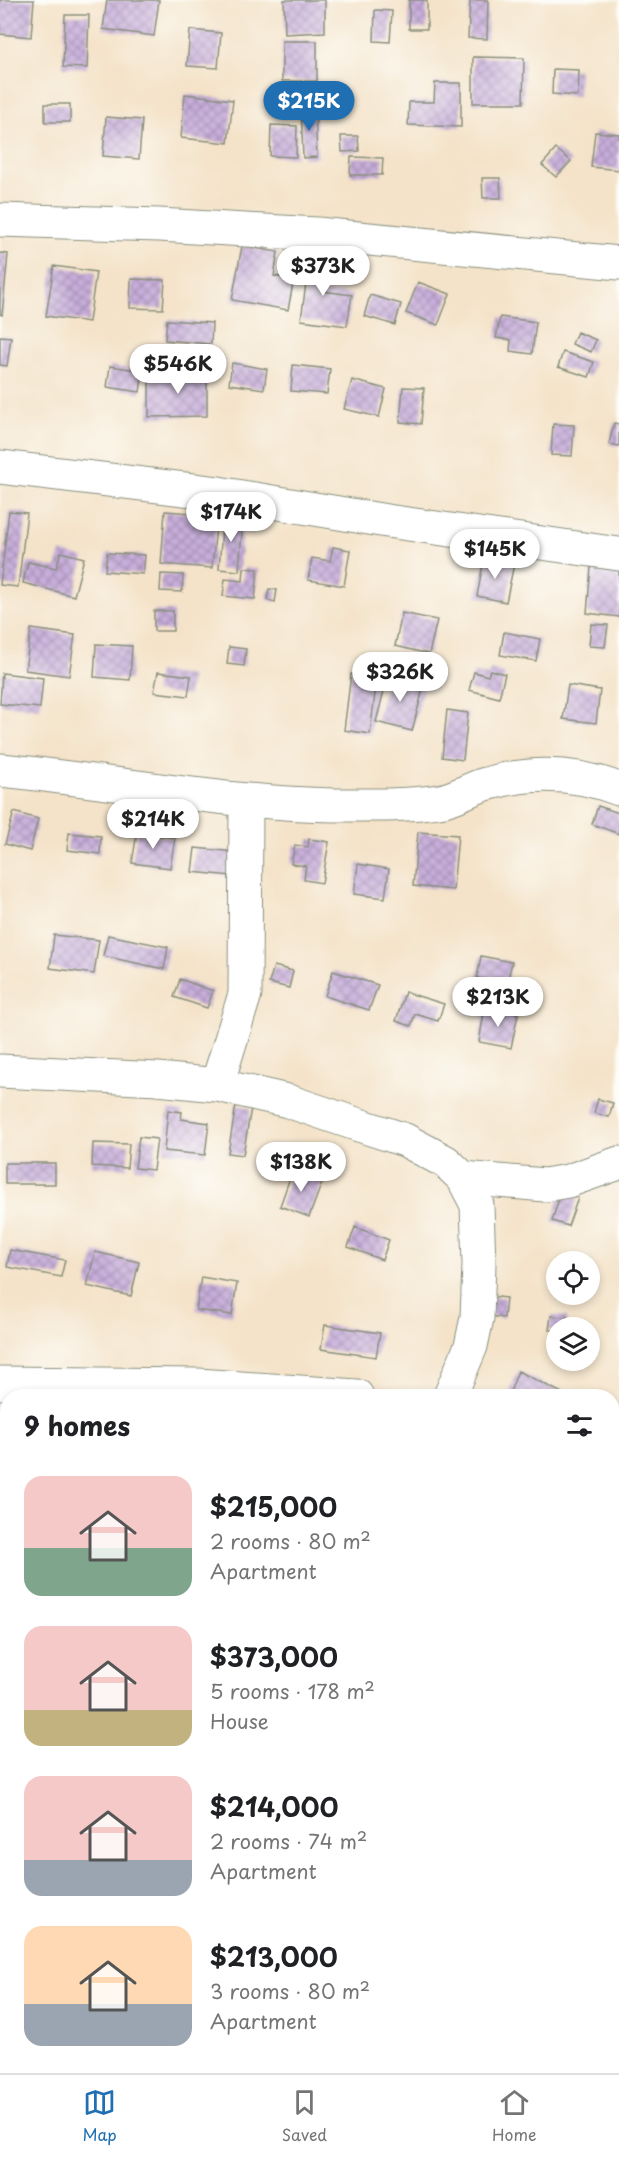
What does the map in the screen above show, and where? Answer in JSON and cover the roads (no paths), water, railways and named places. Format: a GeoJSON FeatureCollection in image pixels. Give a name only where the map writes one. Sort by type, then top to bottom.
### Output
{"type":"FeatureCollection","features":[{"type":"Feature","properties":{"kind":"street"},"geometry":{"type":"LineString","coordinates":[[0,220],[159,225],[317,234],[619,263]]}},
{"type":"Feature","properties":{"kind":"street"},"geometry":{"type":"LineString","coordinates":[[0,467],[218,493],[387,521],[619,554]]}},
{"type":"Feature","properties":{"kind":"street"},"geometry":{"type":"LineString","coordinates":[[0,770],[246,800],[303,804],[403,804],[442,801],[484,784],[526,775],[554,774],[585,778],[619,789]]}},
{"type":"Feature","properties":{"kind":"street"},"geometry":{"type":"LineString","coordinates":[[217,1085],[245,994],[246,800]]}},
{"type":"Feature","properties":{"kind":"street"},"geometry":{"type":"LineString","coordinates":[[0,1071],[217,1085],[288,1101],[405,1140],[446,1162],[463,1178],[477,1205],[479,1292],[477,1318],[471,1346],[453,1389]]}},
{"type":"Feature","properties":{"kind":"street"},"geometry":{"type":"LineString","coordinates":[[463,1178],[545,1185],[568,1181],[619,1163]]}},
{"type":"Feature","properties":{"kind":"street"},"geometry":{"type":"LineString","coordinates":[[0,1383],[198,1385],[256,1389]]}}]}
